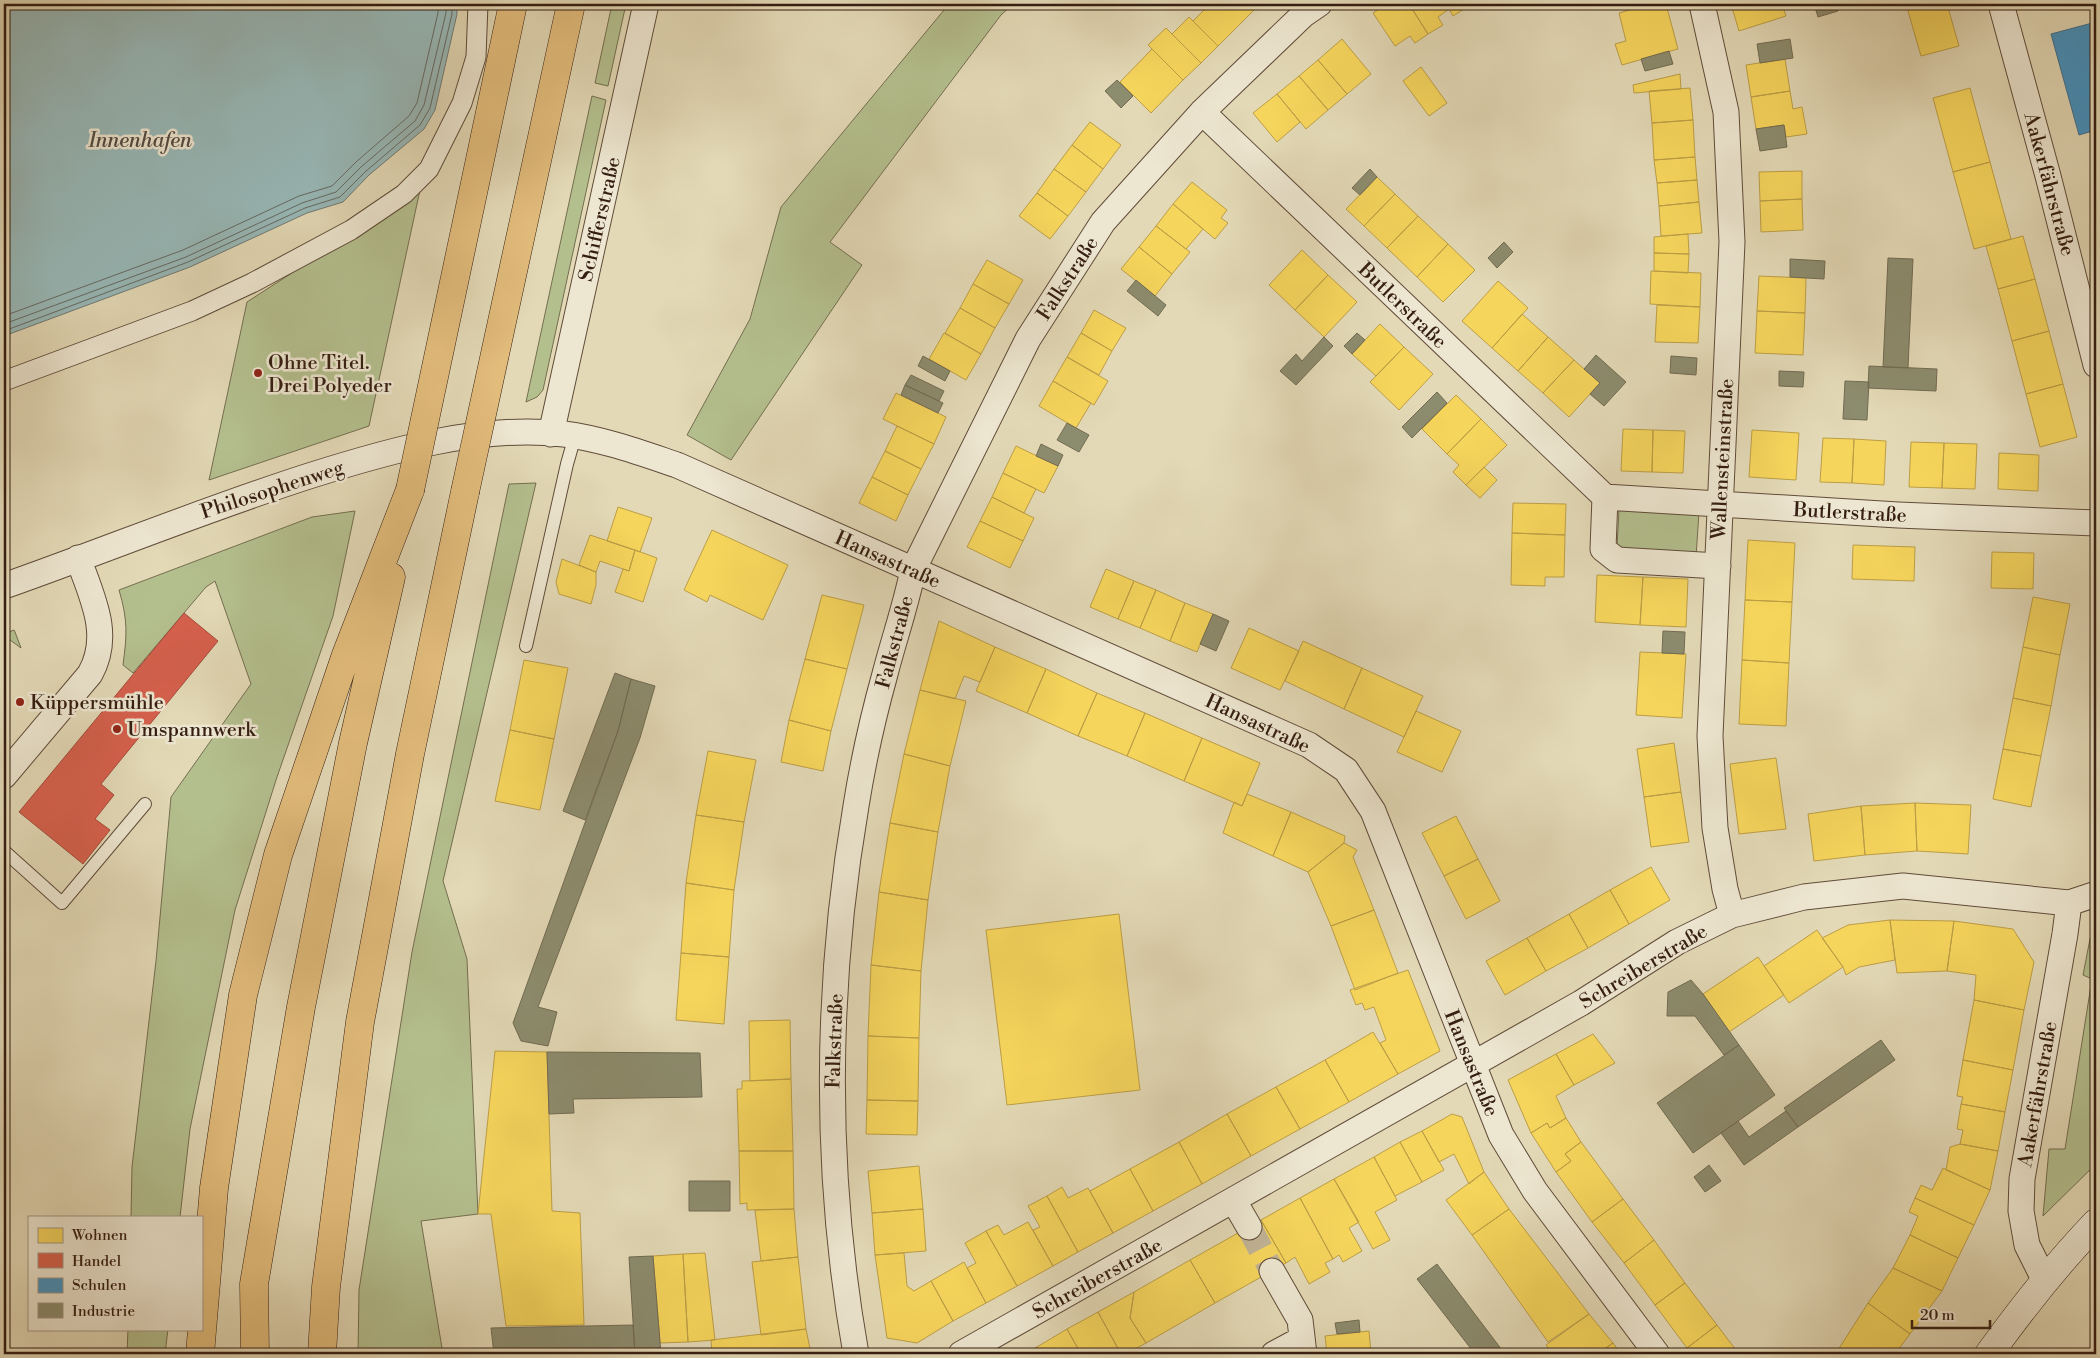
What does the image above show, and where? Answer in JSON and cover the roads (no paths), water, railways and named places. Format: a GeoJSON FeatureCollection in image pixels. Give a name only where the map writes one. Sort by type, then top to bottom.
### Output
{"type":"FeatureCollection","features":[{"type":"Feature","properties":{"kind":"highway"},"geometry":{"type":"LineString","coordinates":[[254,1354],[254,1284],[301,1007],[353,743],[410,490],[513,4]]}},
{"type":"Feature","properties":{"kind":"highway"},"geometry":{"type":"LineString","coordinates":[[322,1354],[326,1287],[360,1022],[410,754],[571,4]]}},
{"type":"Feature","properties":{"kind":"highway"},"geometry":{"type":"LineString","coordinates":[[200,1354],[214,1188],[243,995],[278,855],[346,655],[410,490]]}},
{"type":"Feature","properties":{"kind":"main road"},"geometry":{"type":"LineString","coordinates":[[1989,1354],[2045,1281],[2096,1224]]}},
{"type":"Feature","properties":{"kind":"street"},"geometry":{"type":"LineString","coordinates":[[4,381],[192,311],[252,283],[352,230],[404,194],[429,169],[462,103],[476,57],[478,4]]}},
{"type":"Feature","properties":{"kind":"street","name":"Schifferstraße"},"geometry":{"type":"LineString","coordinates":[[551,434],[646,4]]}},
{"type":"Feature","properties":{"kind":"street","name":"Falkstraße"},"geometry":{"type":"LineString","coordinates":[[856,1354],[841,1254],[834,1160],[832,1080],[835,995],[842,902],[856,806],[884,675],[913,570],[1028,339],[1103,222],[1202,112],[1303,15],[1319,4]]}},
{"type":"Feature","properties":{"kind":"street","name":"Wallensteinstraße"},"geometry":{"type":"LineString","coordinates":[[1702,4],[1726,112],[1732,242],[1710,736],[1715,828],[1725,889],[1732,915]]}},
{"type":"Feature","properties":{"kind":"street","name":"Aakerfährstraße"},"geometry":{"type":"LineString","coordinates":[[2003,4],[2096,365]]}},
{"type":"Feature","properties":{"kind":"street","name":"Butlerstraße"},"geometry":{"type":"LineString","coordinates":[[1202,112],[1605,497],[1907,515],[2096,523]]}},
{"type":"Feature","properties":{"kind":"street","name":"Hansastraße"},"geometry":{"type":"LineString","coordinates":[[551,434],[575,436],[619,446],[677,465],[1309,745],[1346,770],[1373,812],[1501,1135],[1534,1191],[1657,1354]]}},
{"type":"Feature","properties":{"kind":"street","name":"Philosophenweg"},"geometry":{"type":"LineString","coordinates":[[4,586],[231,501],[361,459],[475,436],[551,434]]}},
{"type":"Feature","properties":{"kind":"street"},"geometry":{"type":"LineString","coordinates":[[1605,497],[1603,549],[1617,560],[1718,566]]}},
{"type":"Feature","properties":{"kind":"street"},"geometry":{"type":"LineString","coordinates":[[4,776],[90,674],[96,663],[101,640],[98,614],[78,558]]}},
{"type":"Feature","properties":{"kind":"street","name":"Schreiberstraße"},"geometry":{"type":"LineString","coordinates":[[961,1354],[1582,1003],[1677,942],[1732,915],[1804,897],[1903,886],[2068,903],[2096,894]]}},
{"type":"Feature","properties":{"kind":"street","name":"Aakerfährstraße"},"geometry":{"type":"LineString","coordinates":[[2045,1281],[2027,1245],[2020,1211],[2022,1179],[2065,934],[2068,903]]}},
{"type":"Feature","properties":{"kind":"street"},"geometry":{"type":"LineString","coordinates":[[1234,1201],[1248,1227]]}},
{"type":"Feature","properties":{"kind":"street"},"geometry":{"type":"LineString","coordinates":[[1272,1271],[1300,1320],[1303,1347],[1274,1354]]}},
{"type":"Feature","properties":{"kind":"lane"},"geometry":{"type":"LineString","coordinates":[[526,646],[575,436]]}},
{"type":"Feature","properties":{"kind":"lane"},"geometry":{"type":"LineString","coordinates":[[4,851],[62,903],[145,804]]}},
{"type":"Feature","properties":{"kind":"water","name":"Innenhafen"},"geometry":{"type":"Polygon","coordinates":[[[4,4],[457,4],[457,14],[435,110],[424,129],[369,175],[343,202],[307,213],[190,267],[4,336],[4,4]]]}},
{"type":"Feature","properties":{"kind":"tunnel"},"geometry":{"type":"LineString","coordinates":[[1249,1227],[1272,1271]]}},
{"type":"Feature","properties":{"kind":"place","name":"Ohne Titel. Drei Polyeder"},"geometry":{"type":"Point","coordinates":[258,373]}},
{"type":"Feature","properties":{"kind":"place","name":"Küppersmühle"},"geometry":{"type":"Point","coordinates":[20,702]}},
{"type":"Feature","properties":{"kind":"place","name":"Umspannwerk"},"geometry":{"type":"Point","coordinates":[117,729]}}]}
